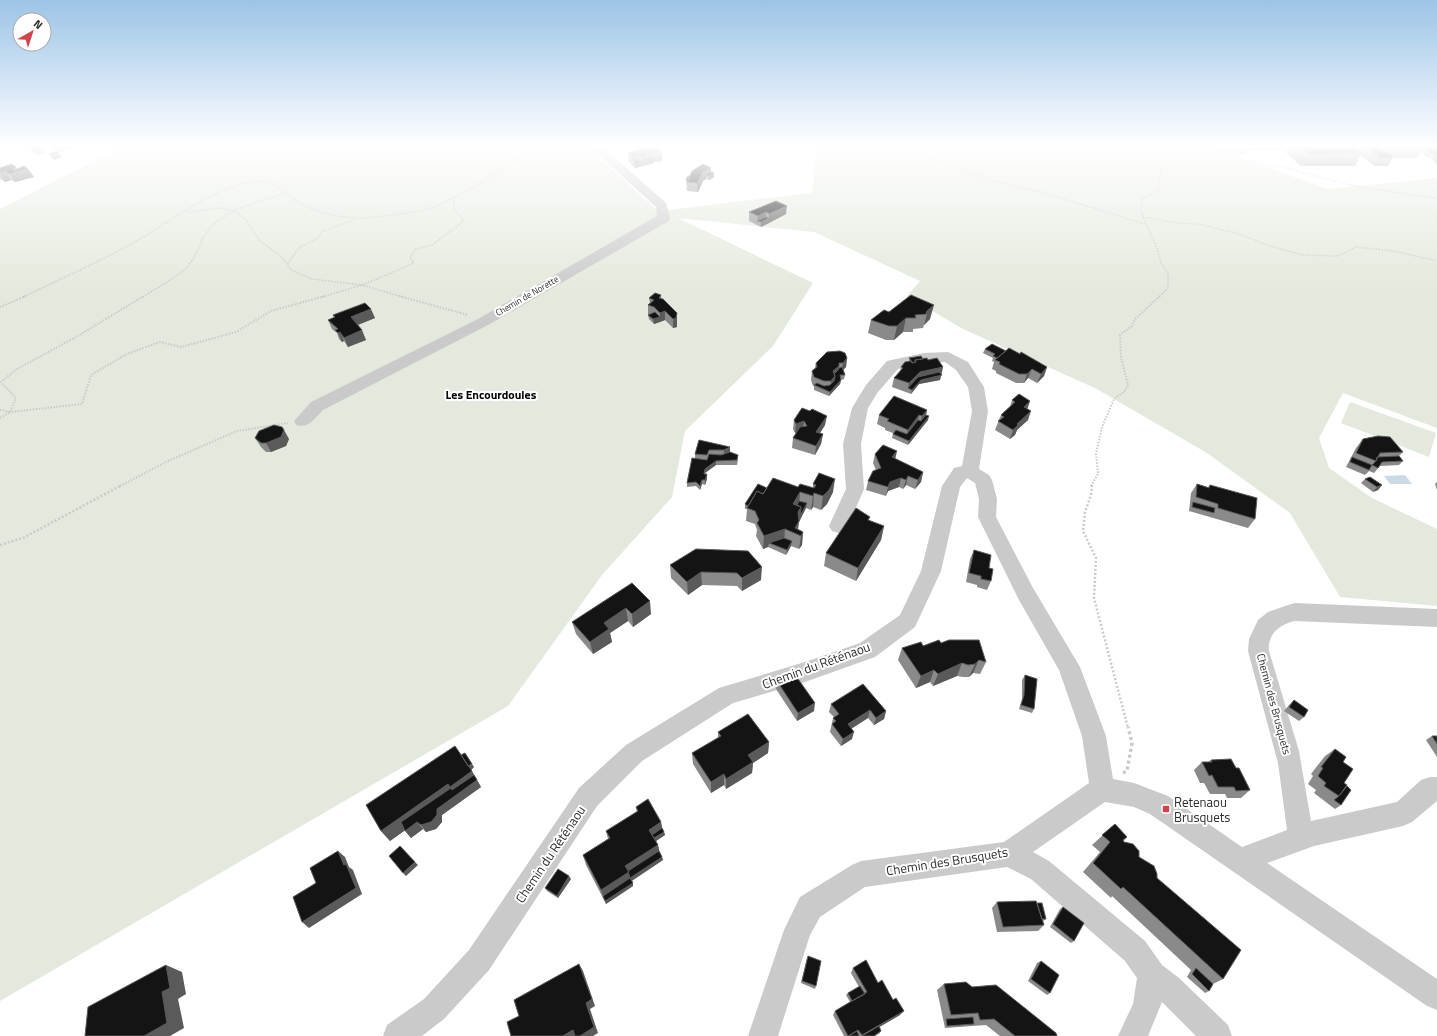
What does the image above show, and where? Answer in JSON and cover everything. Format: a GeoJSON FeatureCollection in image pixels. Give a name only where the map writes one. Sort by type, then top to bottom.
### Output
{"type":"FeatureCollection","features":[{"type":"Feature","properties":{"kind":"street","name":"Chemin de Norette"},"geometry":{"type":"LineString","coordinates":[[302,421],[316,406],[483,322],[664,218],[662,206],[650,195]]}},
{"type":"Feature","properties":{"kind":"street"},"geometry":{"type":"LineString","coordinates":[[839,526],[855,489],[852,444],[860,408],[872,389],[893,365],[924,358],[948,358],[962,366],[976,387],[980,411],[970,470],[983,480],[988,498],[987,517],[1026,594],[1069,667],[1094,736],[1102,789],[1134,795],[1159,804],[1437,996]]}},
{"type":"Feature","properties":{"kind":"street","name":"Chemin du Réténaou"},"geometry":{"type":"LineString","coordinates":[[398,1036],[434,1009],[479,960],[588,797],[634,753],[727,695],[805,672],[867,650],[908,621],[932,571],[951,486],[960,473],[970,470]]}},
{"type":"Feature","properties":{"kind":"street","name":"Chemin des Brusquets"},"geometry":{"type":"LineString","coordinates":[[1300,838],[1296,797],[1285,740],[1269,693],[1258,647],[1262,633],[1270,622],[1282,614],[1295,612],[1437,618]]}},
{"type":"Feature","properties":{"kind":"street","name":"Chemin des Brusquets"},"geometry":{"type":"LineString","coordinates":[[763,1036],[798,930],[810,907],[861,874],[1009,854],[1102,789]]}},
{"type":"Feature","properties":{"kind":"street"},"geometry":{"type":"LineString","coordinates":[[1241,860],[1314,833],[1403,813],[1430,789],[1437,789]]}},
{"type":"Feature","properties":{"kind":"street"},"geometry":{"type":"LineString","coordinates":[[1009,854],[1040,870],[1135,951],[1152,975],[1169,988],[1217,1036]]}},
{"type":"Feature","properties":{"kind":"street"},"geometry":{"type":"LineString","coordinates":[[1133,1036],[1147,1007],[1152,975]]}},
{"type":"Feature","properties":{"kind":"path"},"geometry":{"type":"LineString","coordinates":[[0,307],[60,280],[146,236],[185,212],[219,195]]}},
{"type":"Feature","properties":{"kind":"path"},"geometry":{"type":"LineString","coordinates":[[0,418],[10,412],[16,398],[1,382],[17,369],[70,341],[136,301],[187,267],[198,252],[204,235],[214,224],[233,211],[279,195]]}},
{"type":"Feature","properties":{"kind":"path"},"geometry":{"type":"LineString","coordinates":[[289,195],[308,207],[343,218],[367,218]]}},
{"type":"Feature","properties":{"kind":"path"},"geometry":{"type":"LineString","coordinates":[[288,262],[300,247],[318,239],[323,231],[352,220],[409,213],[435,206],[457,195]]}},
{"type":"Feature","properties":{"kind":"path"},"geometry":{"type":"LineString","coordinates":[[1052,195],[1145,224]]}},
{"type":"Feature","properties":{"kind":"path"},"geometry":{"type":"LineString","coordinates":[[1102,789],[1127,771],[1132,743],[1094,598],[1096,558],[1082,531],[1085,512],[1091,495],[1090,488],[1098,474],[1096,454],[1102,427],[1114,399],[1124,392],[1128,385],[1127,376],[1120,357],[1120,335],[1132,326],[1135,319],[1168,288],[1168,273],[1161,263],[1157,248],[1145,224],[1141,209],[1143,198],[1150,195]]}},
{"type":"Feature","properties":{"kind":"path"},"geometry":{"type":"LineString","coordinates":[[1419,195],[1437,198]]}},
{"type":"Feature","properties":{"kind":"path"},"geometry":{"type":"LineString","coordinates":[[0,410],[10,412],[82,404],[90,375],[127,354],[160,342],[181,347],[236,332],[271,311],[362,285],[371,279],[408,267],[414,262],[410,259],[414,250],[432,245],[461,225],[464,221],[457,216],[453,206],[454,197]]}},
{"type":"Feature","properties":{"kind":"path"},"geometry":{"type":"LineString","coordinates":[[185,212],[208,208],[230,208],[245,218],[262,242],[288,262],[291,270],[312,279],[362,285],[465,313],[483,322]]}},
{"type":"Feature","properties":{"kind":"path"},"geometry":{"type":"LineString","coordinates":[[1143,217],[1198,224],[1239,234],[1267,245],[1302,255],[1338,256],[1356,247],[1394,251],[1437,261]]}},
{"type":"Feature","properties":{"kind":"path"},"geometry":{"type":"LineString","coordinates":[[0,545],[23,538],[168,461],[237,431],[302,421]]}},
{"type":"Feature","properties":{"kind":"shaded area"},"geometry":{"type":"Polygon","coordinates":[[[27,195],[641,195],[658,211],[792,195],[1437,195],[1437,428],[1343,393],[1319,438],[1329,468],[1372,498],[1437,529],[1437,606],[1340,597],[1290,513],[1207,453],[1095,388],[963,329],[907,296],[920,281],[814,232],[678,218],[813,283],[773,346],[685,431],[672,497],[602,575],[508,706],[0,1001],[0,209],[27,195]]]}},
{"type":"Feature","properties":{"kind":"shaded area"},"geometry":{"type":"Polygon","coordinates":[[[1350,402],[1436,433],[1429,457],[1341,423],[1350,402]]]}},
{"type":"Feature","properties":{"kind":"shaded area"},"geometry":{"type":"Polygon","coordinates":[[[1405,475],[1412,484],[1390,484],[1384,476],[1405,475]]]}},
{"type":"Feature","properties":{"kind":"building"},"geometry":{"type":"Polygon","coordinates":[[[776,201],[787,206],[769,214],[766,212],[758,216],[749,212],[776,201]]]}},
{"type":"Feature","properties":{"kind":"building"},"geometry":{"type":"Polygon","coordinates":[[[766,217],[769,218],[761,222],[757,221],[766,217]]]}},
{"type":"Feature","properties":{"kind":"building"},"geometry":{"type":"Polygon","coordinates":[[[655,293],[661,295],[659,298],[663,299],[677,313],[676,318],[673,319],[665,311],[660,313],[654,307],[648,305],[654,300],[649,298],[655,293]]]}},
{"type":"Feature","properties":{"kind":"building"},"geometry":{"type":"Polygon","coordinates":[[[911,295],[934,305],[926,312],[927,314],[915,315],[916,318],[906,318],[897,326],[889,326],[871,320],[884,310],[889,312],[911,295]]]}},
{"type":"Feature","properties":{"kind":"building"},"geometry":{"type":"Polygon","coordinates":[[[365,303],[371,309],[351,317],[362,330],[344,338],[340,332],[338,333],[335,330],[338,329],[328,320],[335,317],[333,315],[365,303]]]}},
{"type":"Feature","properties":{"kind":"building"},"geometry":{"type":"Polygon","coordinates":[[[655,312],[660,317],[653,319],[648,315],[655,312]]]}},
{"type":"Feature","properties":{"kind":"building"},"geometry":{"type":"Polygon","coordinates":[[[992,344],[1006,351],[997,358],[993,356],[995,354],[985,349],[992,344]]]}},
{"type":"Feature","properties":{"kind":"building"},"geometry":{"type":"Polygon","coordinates":[[[1009,348],[1020,354],[1021,352],[1047,367],[1041,374],[1032,369],[1027,374],[1019,374],[999,364],[1000,362],[995,360],[1009,348]]]}},
{"type":"Feature","properties":{"kind":"building"},"geometry":{"type":"Polygon","coordinates":[[[840,351],[845,353],[847,358],[843,363],[839,363],[839,366],[833,371],[835,376],[831,381],[824,381],[814,377],[812,371],[817,367],[816,363],[827,352],[840,351]]]}},
{"type":"Feature","properties":{"kind":"building"},"geometry":{"type":"Polygon","coordinates":[[[921,356],[923,359],[915,360],[913,363],[909,358],[921,356]]]}},
{"type":"Feature","properties":{"kind":"building"},"geometry":{"type":"Polygon","coordinates":[[[927,358],[928,360],[937,358],[943,367],[920,372],[909,383],[894,378],[903,368],[901,367],[905,362],[911,361],[912,363],[916,362],[915,360],[927,358]]]}},
{"type":"Feature","properties":{"kind":"building"},"geometry":{"type":"Polygon","coordinates":[[[842,367],[845,375],[840,375],[841,380],[830,392],[814,385],[817,383],[824,386],[830,385],[834,381],[834,374],[839,368],[842,367]]]}},
{"type":"Feature","properties":{"kind":"building"},"geometry":{"type":"Polygon","coordinates":[[[939,372],[942,375],[921,380],[912,390],[908,388],[918,377],[939,372]]]}},
{"type":"Feature","properties":{"kind":"building"},"geometry":{"type":"Polygon","coordinates":[[[1019,394],[1030,401],[1024,407],[1031,411],[1017,424],[1018,425],[1013,430],[998,421],[1004,417],[1001,415],[1015,402],[1012,400],[1019,394]]]}},
{"type":"Feature","properties":{"kind":"building"},"geometry":{"type":"Polygon","coordinates":[[[894,396],[927,410],[922,416],[919,415],[908,430],[887,421],[889,419],[879,415],[894,396]]]}},
{"type":"Feature","properties":{"kind":"building"},"geometry":{"type":"Polygon","coordinates":[[[802,408],[810,411],[812,409],[827,416],[816,432],[823,434],[816,446],[793,438],[800,427],[807,426],[804,421],[796,424],[794,420],[802,408]]]}},
{"type":"Feature","properties":{"kind":"building"},"geometry":{"type":"Polygon","coordinates":[[[926,415],[929,416],[909,441],[893,434],[896,430],[907,434],[918,420],[921,421],[926,415]]]}},
{"type":"Feature","properties":{"kind":"building"},"geometry":{"type":"Polygon","coordinates":[[[274,425],[282,427],[284,430],[281,437],[266,443],[261,443],[255,438],[259,431],[274,425]]]}},
{"type":"Feature","properties":{"kind":"building"},"geometry":{"type":"Polygon","coordinates":[[[1378,436],[1390,437],[1403,452],[1380,453],[1376,461],[1356,453],[1363,439],[1378,436]]]}},
{"type":"Feature","properties":{"kind":"building"},"geometry":{"type":"Polygon","coordinates":[[[699,440],[730,447],[724,450],[709,450],[707,455],[695,454],[699,440]]]}},
{"type":"Feature","properties":{"kind":"building"},"geometry":{"type":"Polygon","coordinates":[[[883,445],[897,451],[892,457],[923,472],[918,480],[908,476],[906,480],[901,478],[890,482],[888,487],[868,481],[873,471],[881,468],[875,454],[883,445]]]}},
{"type":"Feature","properties":{"kind":"building"},"geometry":{"type":"Polygon","coordinates":[[[730,452],[738,455],[737,460],[716,461],[705,469],[704,474],[707,474],[705,480],[702,480],[700,486],[696,482],[687,483],[692,458],[707,460],[709,454],[721,455],[730,452]]]}},
{"type":"Feature","properties":{"kind":"building"},"geometry":{"type":"Polygon","coordinates":[[[1399,456],[1403,461],[1382,462],[1378,468],[1372,465],[1376,461],[1377,457],[1399,456]]]}},
{"type":"Feature","properties":{"kind":"building"},"geometry":{"type":"Polygon","coordinates":[[[1352,457],[1372,465],[1369,470],[1350,462],[1352,457]]]}},
{"type":"Feature","properties":{"kind":"building"},"geometry":{"type":"Polygon","coordinates":[[[819,473],[835,479],[829,490],[823,496],[814,493],[813,496],[800,492],[793,504],[801,507],[798,512],[799,521],[795,528],[803,532],[801,536],[785,529],[764,536],[757,523],[759,520],[755,511],[747,508],[757,491],[763,494],[773,478],[798,487],[800,484],[814,488],[816,485],[813,484],[819,473]]]}},
{"type":"Feature","properties":{"kind":"building"},"geometry":{"type":"Polygon","coordinates":[[[1370,477],[1382,485],[1377,487],[1365,479],[1370,477]]]}},
{"type":"Feature","properties":{"kind":"building"},"geometry":{"type":"Polygon","coordinates":[[[758,484],[767,488],[763,494],[757,491],[748,506],[745,504],[758,484]]]}},
{"type":"Feature","properties":{"kind":"building"},"geometry":{"type":"Polygon","coordinates":[[[1197,484],[1209,488],[1210,485],[1257,498],[1255,519],[1218,508],[1218,504],[1196,497],[1197,484]]]}},
{"type":"Feature","properties":{"kind":"building"},"geometry":{"type":"Polygon","coordinates":[[[799,501],[807,503],[800,516],[801,507],[797,505],[799,501]]]}},
{"type":"Feature","properties":{"kind":"building"},"geometry":{"type":"Polygon","coordinates":[[[1193,502],[1215,508],[1214,513],[1192,507],[1193,502]]]}},
{"type":"Feature","properties":{"kind":"building"},"geometry":{"type":"Polygon","coordinates":[[[856,508],[870,517],[868,520],[884,526],[858,568],[826,553],[856,508]]]}},
{"type":"Feature","properties":{"kind":"building"},"geometry":{"type":"Polygon","coordinates":[[[784,538],[792,541],[787,550],[769,543],[784,538]]]}},
{"type":"Feature","properties":{"kind":"building"},"geometry":{"type":"Polygon","coordinates":[[[696,549],[748,551],[762,567],[742,578],[737,573],[701,572],[687,582],[670,565],[696,549]]]}},
{"type":"Feature","properties":{"kind":"building"},"geometry":{"type":"Polygon","coordinates":[[[974,550],[991,555],[989,568],[993,569],[991,581],[981,579],[981,576],[969,573],[974,550]]]}},
{"type":"Feature","properties":{"kind":"building"},"geometry":{"type":"Polygon","coordinates":[[[632,583],[650,601],[632,614],[626,608],[604,623],[609,629],[590,642],[572,622],[632,583]]]}},
{"type":"Feature","properties":{"kind":"building"},"geometry":{"type":"Polygon","coordinates":[[[939,640],[941,643],[949,640],[979,640],[986,662],[979,660],[975,664],[968,665],[962,663],[938,674],[934,670],[921,676],[902,648],[921,642],[923,646],[939,640]]]}},
{"type":"Feature","properties":{"kind":"building"},"geometry":{"type":"Polygon","coordinates":[[[1025,675],[1037,679],[1034,709],[1021,705],[1024,695],[1025,675]]]}},
{"type":"Feature","properties":{"kind":"building"},"geometry":{"type":"Polygon","coordinates":[[[796,676],[815,703],[798,713],[777,681],[796,676]]]}},
{"type":"Feature","properties":{"kind":"building"},"geometry":{"type":"Polygon","coordinates":[[[863,684],[886,711],[876,718],[870,710],[848,724],[854,732],[843,739],[832,724],[836,721],[833,718],[839,714],[831,704],[863,684]]]}},
{"type":"Feature","properties":{"kind":"building"},"geometry":{"type":"Polygon","coordinates":[[[1294,700],[1308,710],[1304,717],[1289,707],[1294,700]]]}},
{"type":"Feature","properties":{"kind":"building"},"geometry":{"type":"Polygon","coordinates":[[[748,714],[769,742],[748,755],[753,762],[726,779],[724,774],[711,782],[692,753],[721,736],[718,732],[748,714]]]}},
{"type":"Feature","properties":{"kind":"building"},"geometry":{"type":"Polygon","coordinates":[[[1432,736],[1437,736],[1437,744],[1432,736]]]}},
{"type":"Feature","properties":{"kind":"building"},"geometry":{"type":"Polygon","coordinates":[[[455,746],[472,771],[450,787],[448,784],[381,831],[366,805],[455,746]]]}},
{"type":"Feature","properties":{"kind":"building"},"geometry":{"type":"Polygon","coordinates":[[[1335,749],[1346,757],[1343,762],[1353,769],[1344,783],[1347,785],[1339,796],[1324,786],[1326,783],[1318,776],[1323,768],[1321,767],[1335,749]]]}},
{"type":"Feature","properties":{"kind":"building"},"geometry":{"type":"Polygon","coordinates":[[[465,753],[472,764],[468,766],[461,755],[465,753]]]}},
{"type":"Feature","properties":{"kind":"building"},"geometry":{"type":"Polygon","coordinates":[[[1231,759],[1236,768],[1239,768],[1250,790],[1236,791],[1234,787],[1218,787],[1212,775],[1209,776],[1202,762],[1231,759]]]}},
{"type":"Feature","properties":{"kind":"building"},"geometry":{"type":"Polygon","coordinates":[[[474,775],[477,780],[437,809],[437,815],[431,822],[421,825],[417,822],[405,831],[401,822],[451,788],[452,790],[474,775]]]}},
{"type":"Feature","properties":{"kind":"building"},"geometry":{"type":"Polygon","coordinates":[[[1347,786],[1351,790],[1341,805],[1334,800],[1347,786]]]}},
{"type":"Feature","properties":{"kind":"building"},"geometry":{"type":"Polygon","coordinates":[[[648,799],[661,822],[649,830],[658,845],[625,866],[629,872],[601,890],[583,855],[610,838],[606,831],[638,811],[636,807],[648,799]]]}},
{"type":"Feature","properties":{"kind":"building"},"geometry":{"type":"Polygon","coordinates":[[[1115,824],[1127,837],[1123,840],[1124,842],[1133,844],[1139,851],[1139,857],[1154,866],[1157,878],[1241,950],[1223,979],[1123,887],[1121,889],[1093,863],[1110,842],[1102,835],[1115,824]]]}},
{"type":"Feature","properties":{"kind":"building"},"geometry":{"type":"Polygon","coordinates":[[[662,828],[664,832],[654,838],[652,835],[662,828]]]}},
{"type":"Feature","properties":{"kind":"building"},"geometry":{"type":"Polygon","coordinates":[[[400,846],[415,862],[403,873],[389,856],[400,846]]]}},
{"type":"Feature","properties":{"kind":"building"},"geometry":{"type":"Polygon","coordinates":[[[338,851],[344,865],[346,864],[356,888],[302,922],[293,897],[316,883],[310,868],[338,851]]]}},
{"type":"Feature","properties":{"kind":"building"},"geometry":{"type":"Polygon","coordinates":[[[659,851],[662,857],[630,878],[628,871],[659,851]]]}},
{"type":"Feature","properties":{"kind":"building"},"geometry":{"type":"Polygon","coordinates":[[[558,869],[569,876],[557,896],[545,888],[558,869]]]}},
{"type":"Feature","properties":{"kind":"building"},"geometry":{"type":"Polygon","coordinates":[[[630,878],[633,883],[605,901],[603,896],[630,878]]]}},
{"type":"Feature","properties":{"kind":"building"},"geometry":{"type":"Polygon","coordinates":[[[1036,901],[1044,925],[1003,927],[997,902],[1036,901]]]}},
{"type":"Feature","properties":{"kind":"building"},"geometry":{"type":"Polygon","coordinates":[[[1037,903],[1042,903],[1046,919],[1042,919],[1037,903]]]}},
{"type":"Feature","properties":{"kind":"building"},"geometry":{"type":"Polygon","coordinates":[[[1063,907],[1084,923],[1074,941],[1053,924],[1063,907]]]}},
{"type":"Feature","properties":{"kind":"building"},"geometry":{"type":"Polygon","coordinates":[[[808,956],[821,961],[816,986],[802,981],[808,956]]]}},
{"type":"Feature","properties":{"kind":"building"},"geometry":{"type":"Polygon","coordinates":[[[866,960],[878,983],[882,980],[893,1000],[896,998],[904,1011],[862,1035],[858,1030],[848,1036],[835,1011],[867,992],[853,968],[866,960]]]}},
{"type":"Feature","properties":{"kind":"building"},"geometry":{"type":"Polygon","coordinates":[[[1041,961],[1059,975],[1050,993],[1031,979],[1041,961]]]}},
{"type":"Feature","properties":{"kind":"building"},"geometry":{"type":"Polygon","coordinates":[[[579,964],[592,999],[586,1003],[594,1027],[580,1036],[575,1036],[573,1030],[563,1036],[511,1036],[507,1022],[519,1016],[514,1000],[579,964]]]}},
{"type":"Feature","properties":{"kind":"building"},"geometry":{"type":"Polygon","coordinates":[[[166,965],[170,988],[162,992],[167,1023],[144,1036],[85,1036],[88,1007],[166,965]]]}},
{"type":"Feature","properties":{"kind":"building"},"geometry":{"type":"Polygon","coordinates":[[[1196,968],[1213,984],[1209,991],[1192,974],[1196,968]]]}},
{"type":"Feature","properties":{"kind":"building"},"geometry":{"type":"Polygon","coordinates":[[[966,982],[972,987],[996,985],[1056,1033],[1057,1036],[1015,1036],[994,1019],[980,1020],[978,1013],[951,1015],[944,984],[966,982]]]}},
{"type":"Feature","properties":{"kind":"building"},"geometry":{"type":"Polygon","coordinates":[[[860,986],[865,994],[852,1001],[848,993],[860,986]]]}},
{"type":"Feature","properties":{"kind":"building"},"geometry":{"type":"Polygon","coordinates":[[[973,1017],[974,1024],[947,1026],[946,1019],[973,1017]]]}},
{"type":"Feature","properties":{"kind":"building"},"geometry":{"type":"Polygon","coordinates":[[[879,1026],[881,1031],[874,1036],[862,1036],[879,1026]]]}},
{"type":"Feature","properties":{"kind":"building"},"geometry":{"type":"Polygon","coordinates":[[[857,1031],[859,1036],[849,1036],[857,1031]]]}},
{"type":"Feature","properties":{"kind":"place","name":"Retenaou Brusquets"},"geometry":{"type":"Point","coordinates":[1166,809]}},
{"type":"Feature","properties":{"kind":"district","name":"Les Encourdoules"},"geometry":{"type":"Point","coordinates":[491,395]}}]}
